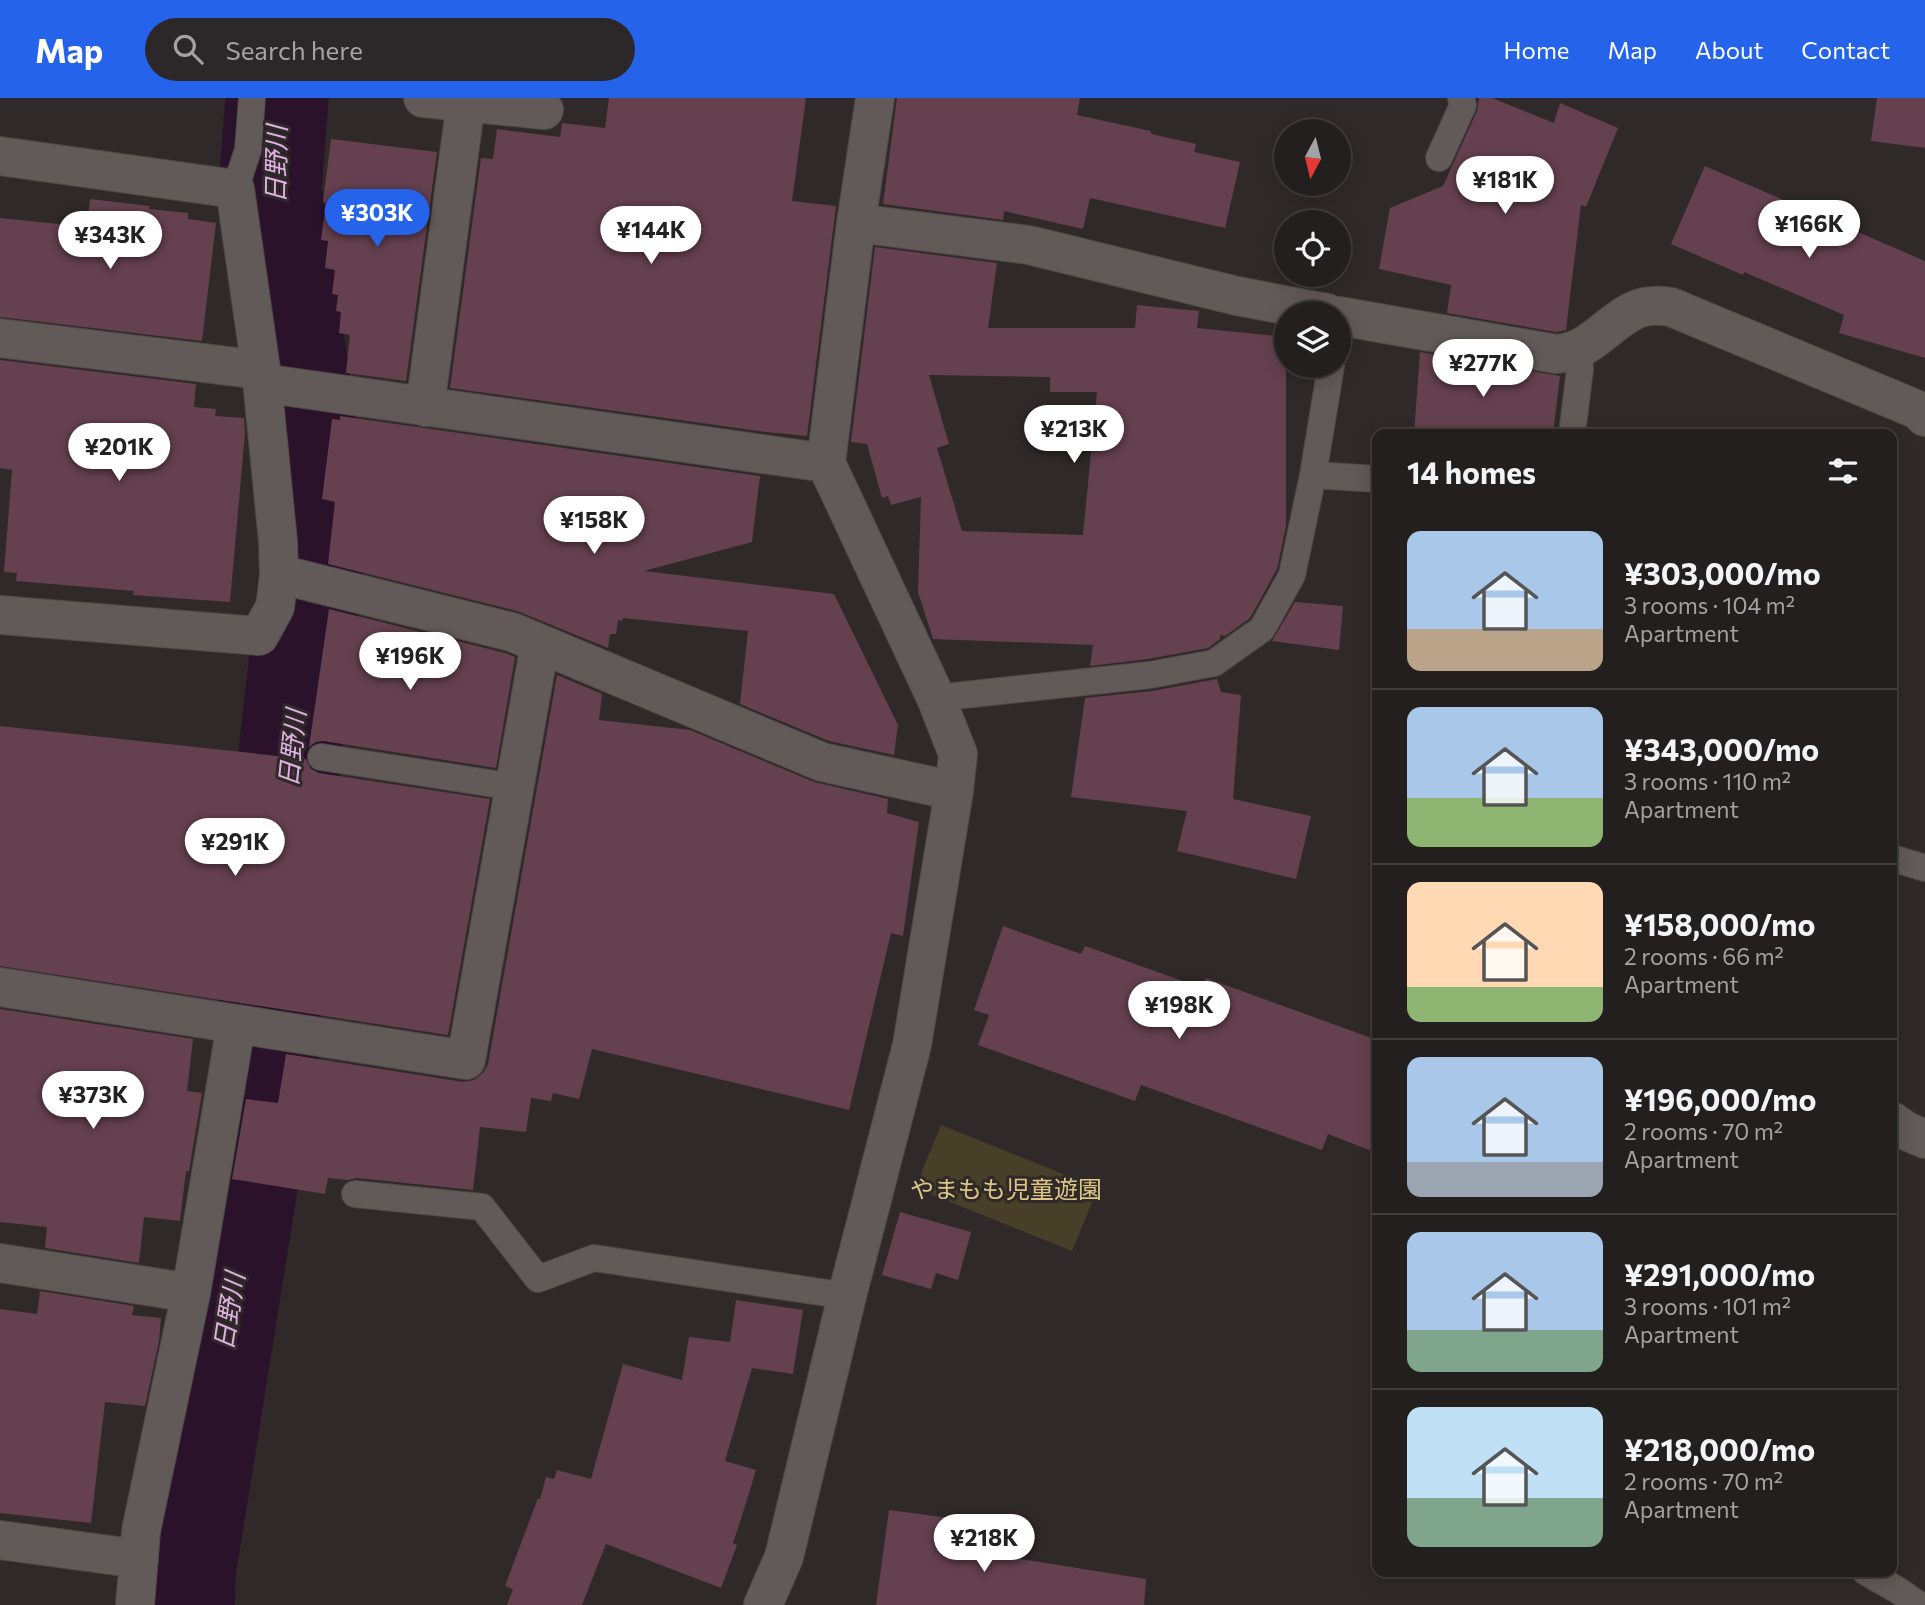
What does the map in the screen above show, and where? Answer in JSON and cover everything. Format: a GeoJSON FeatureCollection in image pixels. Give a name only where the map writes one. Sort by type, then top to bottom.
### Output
{"type":"FeatureCollection","features":[{"type":"Feature","properties":{"kind":"street"},"geometry":{"type":"LineString","coordinates":[[423,98],[544,110]]}},
{"type":"Feature","properties":{"kind":"street"},"geometry":{"type":"LineString","coordinates":[[763,1605],[784,1557],[847,1296],[912,1045],[958,754],[936,698],[826,463],[856,223],[875,98]]}},
{"type":"Feature","properties":{"kind":"street"},"geometry":{"type":"LineString","coordinates":[[425,407],[466,102]]}},
{"type":"Feature","properties":{"kind":"street"},"geometry":{"type":"LineString","coordinates":[[0,156],[234,189],[261,377],[278,542],[286,576],[275,607],[259,635],[0,615]]}},
{"type":"Feature","properties":{"kind":"street"},"geometry":{"type":"LineString","coordinates":[[856,223],[1029,245],[1274,304]]}},
{"type":"Feature","properties":{"kind":"street"},"geometry":{"type":"LineString","coordinates":[[1351,320],[1556,354],[1579,350],[1633,311],[1657,305],[1671,307],[1918,410],[1925,417]]}},
{"type":"Feature","properties":{"kind":"street"},"geometry":{"type":"LineString","coordinates":[[0,338],[261,377],[425,407],[826,463]]}},
{"type":"Feature","properties":{"kind":"street"},"geometry":{"type":"LineString","coordinates":[[286,576],[512,632],[822,762],[954,790]]}},
{"type":"Feature","properties":{"kind":"street"},"geometry":{"type":"LineString","coordinates":[[0,987],[466,1060],[540,644]]}},
{"type":"Feature","properties":{"kind":"street"},"geometry":{"type":"LineString","coordinates":[[135,1605],[141,1531],[245,1027]]}},
{"type":"Feature","properties":{"kind":"street"},"geometry":{"type":"LineString","coordinates":[[1897,1125],[1925,1139]]}},
{"type":"Feature","properties":{"kind":"street"},"geometry":{"type":"LineString","coordinates":[[0,1263],[191,1293]]}},
{"type":"Feature","properties":{"kind":"street"},"geometry":{"type":"LineString","coordinates":[[0,1541],[139,1559]]}},
{"type":"Feature","properties":{"kind":"lane"},"geometry":{"type":"LineString","coordinates":[[234,189],[248,150],[252,98]]}},
{"type":"Feature","properties":{"kind":"lane"},"geometry":{"type":"LineString","coordinates":[[1439,158],[1463,105],[1461,98]]}},
{"type":"Feature","properties":{"kind":"lane"},"geometry":{"type":"LineString","coordinates":[[1573,429],[1580,369],[1579,350]]}},
{"type":"Feature","properties":{"kind":"lane"},"geometry":{"type":"LineString","coordinates":[[936,698],[1150,675],[1214,663],[1262,629],[1292,575],[1313,475],[1329,378]]}},
{"type":"Feature","properties":{"kind":"lane"},"geometry":{"type":"LineString","coordinates":[[1313,475],[1372,479]]}},
{"type":"Feature","properties":{"kind":"lane"},"geometry":{"type":"LineString","coordinates":[[321,757],[514,787]]}},
{"type":"Feature","properties":{"kind":"lane"},"geometry":{"type":"LineString","coordinates":[[1897,860],[1925,868]]}},
{"type":"Feature","properties":{"kind":"lane"},"geometry":{"type":"LineString","coordinates":[[355,1194],[482,1207],[538,1279],[594,1258],[847,1296]]}},
{"type":"Feature","properties":{"kind":"lane"},"geometry":{"type":"LineString","coordinates":[[1874,1577],[1919,1605]]}},
{"type":"Feature","properties":{"kind":"green space","name":"やまもも児童遊園"},"geometry":{"type":"Polygon","coordinates":[[[941,1125],[1098,1188],[1072,1251],[915,1188],[941,1125]]]}},
{"type":"Feature","properties":{"kind":"building"},"geometry":{"type":"Polygon","coordinates":[[[609,98],[806,98],[792,201],[836,206],[807,436],[450,388],[481,158],[493,159],[497,129],[560,137],[562,123],[605,128],[609,98]]]}},
{"type":"Feature","properties":{"kind":"building"},"geometry":{"type":"Polygon","coordinates":[[[897,98],[1080,98],[1077,115],[1151,131],[1151,134],[1196,144],[1194,152],[1240,162],[1225,228],[1090,198],[1083,229],[1004,211],[1003,220],[883,204],[897,98]]]}},
{"type":"Feature","properties":{"kind":"building"},"geometry":{"type":"Polygon","coordinates":[[[1479,98],[1492,98],[1554,123],[1560,103],[1618,128],[1586,207],[1581,205],[1566,330],[1556,332],[1447,313],[1451,285],[1379,269],[1390,208],[1443,186],[1477,111],[1479,98]]]}},
{"type":"Feature","properties":{"kind":"building"},"geometry":{"type":"Polygon","coordinates":[[[1877,98],[1925,98],[1925,148],[1871,141],[1877,98]]]}},
{"type":"Feature","properties":{"kind":"building"},"geometry":{"type":"Polygon","coordinates":[[[331,139],[437,152],[406,381],[346,373],[350,335],[339,333],[341,312],[336,311],[338,295],[332,294],[335,270],[325,268],[328,241],[321,240],[331,139]]]}},
{"type":"Feature","properties":{"kind":"building"},"geometry":{"type":"Polygon","coordinates":[[[1705,166],[1925,261],[1925,358],[1839,333],[1844,315],[1671,244],[1705,166]]]}},
{"type":"Feature","properties":{"kind":"building"},"geometry":{"type":"Polygon","coordinates":[[[90,199],[188,213],[188,219],[216,223],[202,341],[0,317],[0,218],[87,227],[90,199]]]}},
{"type":"Feature","properties":{"kind":"building"},"geometry":{"type":"Polygon","coordinates":[[[875,247],[997,263],[988,328],[1135,328],[1137,305],[1199,311],[1197,328],[1274,336],[1274,378],[1286,378],[1286,526],[1277,569],[1250,618],[1225,636],[1220,635],[1220,639],[1208,648],[1090,666],[1093,645],[933,639],[918,592],[921,497],[891,505],[888,496],[882,498],[867,444],[851,442],[875,247]],[[929,375],[949,444],[937,448],[962,531],[1083,535],[1097,392],[1050,392],[1050,377],[929,375]]]}},
{"type":"Feature","properties":{"kind":"building"},"geometry":{"type":"Polygon","coordinates":[[[1420,352],[1560,376],[1554,429],[1414,429],[1420,352]]]}},
{"type":"Feature","properties":{"kind":"building"},"geometry":{"type":"Polygon","coordinates":[[[0,360],[196,384],[194,407],[216,409],[215,416],[244,418],[245,433],[230,602],[133,595],[134,591],[16,581],[17,573],[4,572],[12,470],[0,468],[0,360]]]}},
{"type":"Feature","properties":{"kind":"building"},"geometry":{"type":"Polygon","coordinates":[[[340,416],[760,476],[752,542],[644,571],[834,594],[898,725],[894,755],[829,741],[740,704],[748,631],[623,618],[622,621],[618,620],[616,634],[610,634],[608,648],[517,611],[328,564],[335,502],[322,499],[332,419],[340,420],[340,416]]]}},
{"type":"Feature","properties":{"kind":"building"},"geometry":{"type":"Polygon","coordinates":[[[1295,602],[1343,606],[1339,650],[1272,641],[1295,602]]]}},
{"type":"Feature","properties":{"kind":"building"},"geometry":{"type":"Polygon","coordinates":[[[329,609],[515,657],[496,768],[323,741],[309,747],[329,609]]]}},
{"type":"Feature","properties":{"kind":"building"},"geometry":{"type":"Polygon","coordinates":[[[557,675],[602,694],[599,720],[690,730],[814,782],[888,799],[887,813],[919,822],[903,936],[891,933],[849,1110],[592,1049],[579,1099],[553,1093],[551,1101],[531,1098],[526,1132],[480,1127],[473,1190],[357,1178],[328,1178],[325,1194],[232,1179],[246,1099],[278,1103],[286,1054],[463,1082],[474,1080],[483,1073],[488,1064],[557,675]]]}},
{"type":"Feature","properties":{"kind":"building"},"geometry":{"type":"Polygon","coordinates":[[[1217,679],[1221,692],[1241,695],[1233,799],[1311,816],[1296,879],[1177,851],[1187,811],[1071,797],[1085,698],[1152,691],[1217,679]]]}},
{"type":"Feature","properties":{"kind":"building"},"geometry":{"type":"Polygon","coordinates":[[[0,726],[306,759],[311,769],[319,773],[490,799],[448,1035],[0,966],[0,726]]]}},
{"type":"Feature","properties":{"kind":"building"},"geometry":{"type":"Polygon","coordinates":[[[1003,926],[1081,954],[1085,946],[1202,988],[1206,978],[1372,1038],[1372,1151],[1328,1134],[1322,1150],[1141,1085],[1135,1101],[978,1045],[989,1015],[974,1010],[1003,926]]]}},
{"type":"Feature","properties":{"kind":"building"},"geometry":{"type":"Polygon","coordinates":[[[0,1009],[193,1039],[187,1091],[202,1093],[189,1171],[186,1171],[180,1221],[144,1217],[139,1263],[45,1248],[47,1227],[0,1222],[0,1009]]]}},
{"type":"Feature","properties":{"kind":"building"},"geometry":{"type":"Polygon","coordinates":[[[900,1212],[971,1232],[958,1280],[936,1273],[931,1289],[882,1275],[900,1212]]]}},
{"type":"Feature","properties":{"kind":"building"},"geometry":{"type":"Polygon","coordinates":[[[40,1291],[134,1306],[132,1315],[161,1318],[159,1341],[145,1406],[105,1402],[91,1523],[0,1513],[0,1309],[37,1314],[40,1291]]]}},
{"type":"Feature","properties":{"kind":"building"},"geometry":{"type":"Polygon","coordinates":[[[736,1300],[803,1310],[793,1374],[752,1368],[725,1461],[756,1470],[733,1543],[737,1545],[721,1588],[606,1544],[582,1605],[507,1605],[513,1589],[505,1586],[538,1498],[540,1499],[546,1477],[554,1479],[557,1470],[591,1479],[623,1364],[682,1380],[689,1337],[730,1342],[736,1300]]]}},
{"type":"Feature","properties":{"kind":"building"},"geometry":{"type":"Polygon","coordinates":[[[889,1510],[950,1518],[946,1547],[1146,1579],[1144,1605],[876,1605],[889,1510]]]}},
{"type":"Feature","properties":{"kind":"waterway","name":"日野川"},"geometry":{"type":"LineString","coordinates":[[183,1605],[184,1573],[267,1055],[290,753],[311,568],[314,482],[270,190],[277,98]]}}]}
